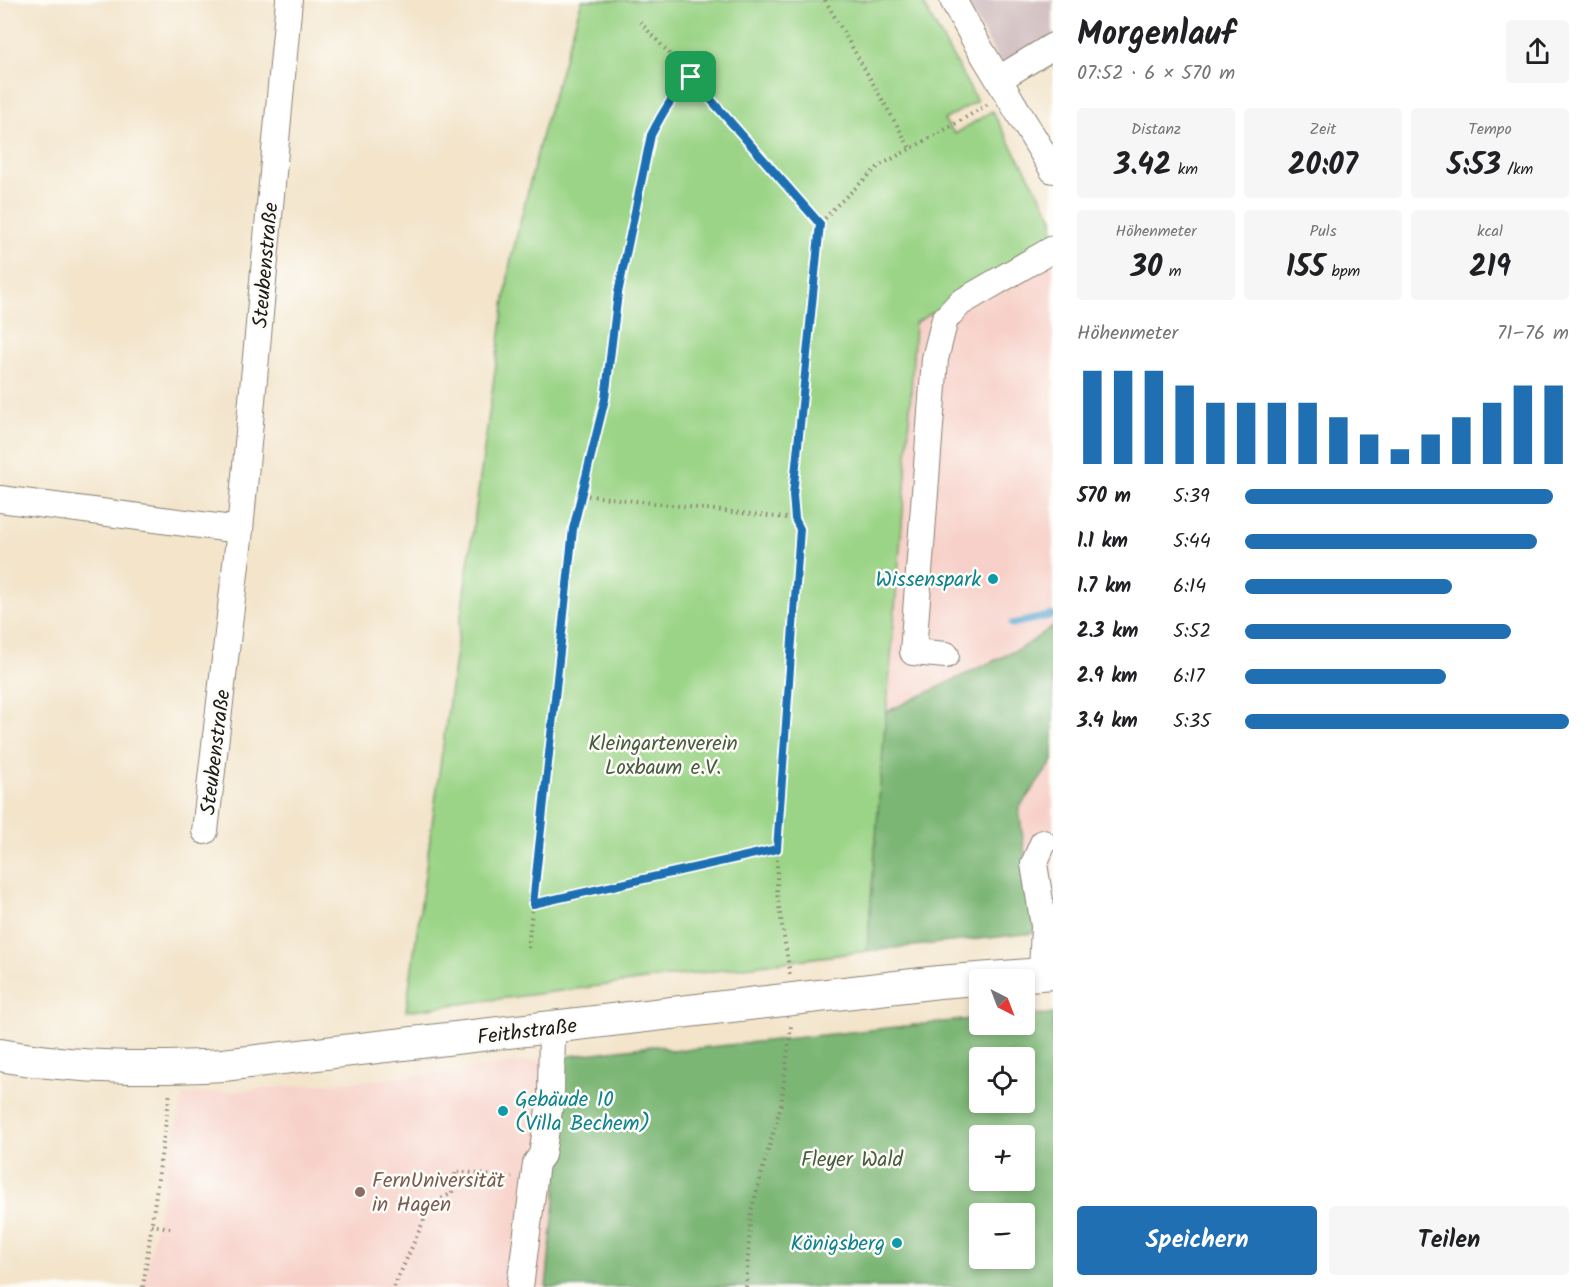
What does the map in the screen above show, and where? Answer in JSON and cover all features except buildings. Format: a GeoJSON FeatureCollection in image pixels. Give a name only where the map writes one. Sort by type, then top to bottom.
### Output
{"type":"FeatureCollection","features":[{"type":"Feature","properties":{"kind":"main road","name":"Feithstraße"},"geometry":{"type":"LineString","coordinates":[[0,1055],[93,1065],[174,1068],[223,1065],[552,1029],[939,982],[1047,973]]}},
{"type":"Feature","properties":{"kind":"street","name":"Steubenstraße"},"geometry":{"type":"LineString","coordinates":[[206,831],[240,530],[289,0]]}},
{"type":"Feature","properties":{"kind":"street"},"geometry":{"type":"LineString","coordinates":[[953,0],[1053,170]]}},
{"type":"Feature","properties":{"kind":"street"},"geometry":{"type":"LineString","coordinates":[[1002,86],[1053,46]]}},
{"type":"Feature","properties":{"kind":"street"},"geometry":{"type":"LineString","coordinates":[[946,655],[913,652],[935,359],[945,319],[960,303],[1053,249]]}},
{"type":"Feature","properties":{"kind":"street"},"geometry":{"type":"LineString","coordinates":[[0,499],[240,530]]}},
{"type":"Feature","properties":{"kind":"street"},"geometry":{"type":"LineString","coordinates":[[1043,843],[1034,864],[1044,926],[1047,973]]}},
{"type":"Feature","properties":{"kind":"street"},"geometry":{"type":"LineString","coordinates":[[520,1287],[536,1163],[542,1155],[551,1097],[552,1029]]}},
{"type":"Feature","properties":{"kind":"path"},"geometry":{"type":"LineString","coordinates":[[825,0],[910,148]]}},
{"type":"Feature","properties":{"kind":"path"},"geometry":{"type":"LineString","coordinates":[[640,22],[820,224]]}},
{"type":"Feature","properties":{"kind":"path"},"geometry":{"type":"LineString","coordinates":[[528,948],[573,529],[605,399],[618,293],[651,135],[663,112],[691,77]]}},
{"type":"Feature","properties":{"kind":"path"},"geometry":{"type":"LineString","coordinates":[[746,1287],[751,1211],[781,1105],[791,1034],[793,1000],[777,894],[777,849],[800,529],[795,519],[793,495],[820,224],[857,185],[879,166],[950,127],[1002,86]]}},
{"type":"Feature","properties":{"kind":"path"},"geometry":{"type":"LineString","coordinates":[[582,495],[795,519]]}},
{"type":"Feature","properties":{"kind":"path"},"geometry":{"type":"LineString","coordinates":[[533,904],[777,849]]}},
{"type":"Feature","properties":{"kind":"path"},"geometry":{"type":"LineString","coordinates":[[143,1287],[174,1068]]}},
{"type":"Feature","properties":{"kind":"path"},"geometry":{"type":"LineString","coordinates":[[394,1287],[428,1211],[436,1202],[452,1193],[456,1171],[509,1178],[536,1163]]}},
{"type":"Feature","properties":{"kind":"path"},"geometry":{"type":"LineString","coordinates":[[152,1225],[171,1228]]}},
{"type":"Feature","properties":{"kind":"shaded area"},"geometry":{"type":"Polygon","coordinates":[[[965,0],[1053,0],[1053,44],[1006,73],[965,0]]]}},
{"type":"Feature","properties":{"kind":"shaded area"},"geometry":{"type":"Polygon","coordinates":[[[1053,224],[1053,626],[1025,646],[886,712],[906,475],[917,298],[1053,224]]]}},
{"type":"Feature","properties":{"kind":"shaded area"},"geometry":{"type":"Polygon","coordinates":[[[1053,761],[1053,930],[1035,933],[1019,807],[1053,761]]]}},
{"type":"Feature","properties":{"kind":"shaded area","name":"FernUniversität in Hagen"},"geometry":{"type":"Polygon","coordinates":[[[562,1057],[559,1088],[566,1096],[546,1287],[143,1287],[183,1095],[396,1078],[562,1057]]]}},
{"type":"Feature","properties":{"kind":"green space","name":"Kleingartenverein Loxbaum e.V."},"geometry":{"type":"Polygon","coordinates":[[[582,0],[921,0],[977,101],[944,120],[955,134],[992,111],[1053,218],[1053,240],[915,323],[906,475],[867,951],[406,1011],[510,263],[543,130],[582,0]]]}},
{"type":"Feature","properties":{"kind":"green space"},"geometry":{"type":"Polygon","coordinates":[[[1053,626],[1053,761],[1019,808],[1035,933],[867,951],[886,712],[1025,646],[1053,626]]]}},
{"type":"Feature","properties":{"kind":"green space","name":"Fleyer Wald"},"geometry":{"type":"Polygon","coordinates":[[[1053,1014],[1053,1287],[546,1287],[566,1096],[559,1088],[562,1057],[652,1046],[660,1046],[672,1051],[969,1019],[969,1035],[1035,1035],[1035,1015],[1053,1014]]]}},
{"type":"Feature","properties":{"kind":"waterway"},"geometry":{"type":"LineString","coordinates":[[1012,624],[1053,615]]}},
{"type":"Feature","properties":{"kind":"place","name":"Wissenspark"},"geometry":{"type":"Point","coordinates":[993,579]}},
{"type":"Feature","properties":{"kind":"place","name":"Gebäude 10 (Villa Bechem)"},"geometry":{"type":"Point","coordinates":[503,1111]}},
{"type":"Feature","properties":{"kind":"place","name":"FernUniversität in Hagen"},"geometry":{"type":"Point","coordinates":[360,1192]}},
{"type":"Feature","properties":{"kind":"place","name":"Königsberg"},"geometry":{"type":"Point","coordinates":[897,1243]}},
{"type":"Feature","properties":{"kind":"route"},"geometry":{"type":"LineString","coordinates":[[691,77],[820,224],[793,495],[795,519],[800,529],[777,849],[533,904],[573,529],[605,399],[618,293],[651,135],[663,112],[691,77]]}}]}
